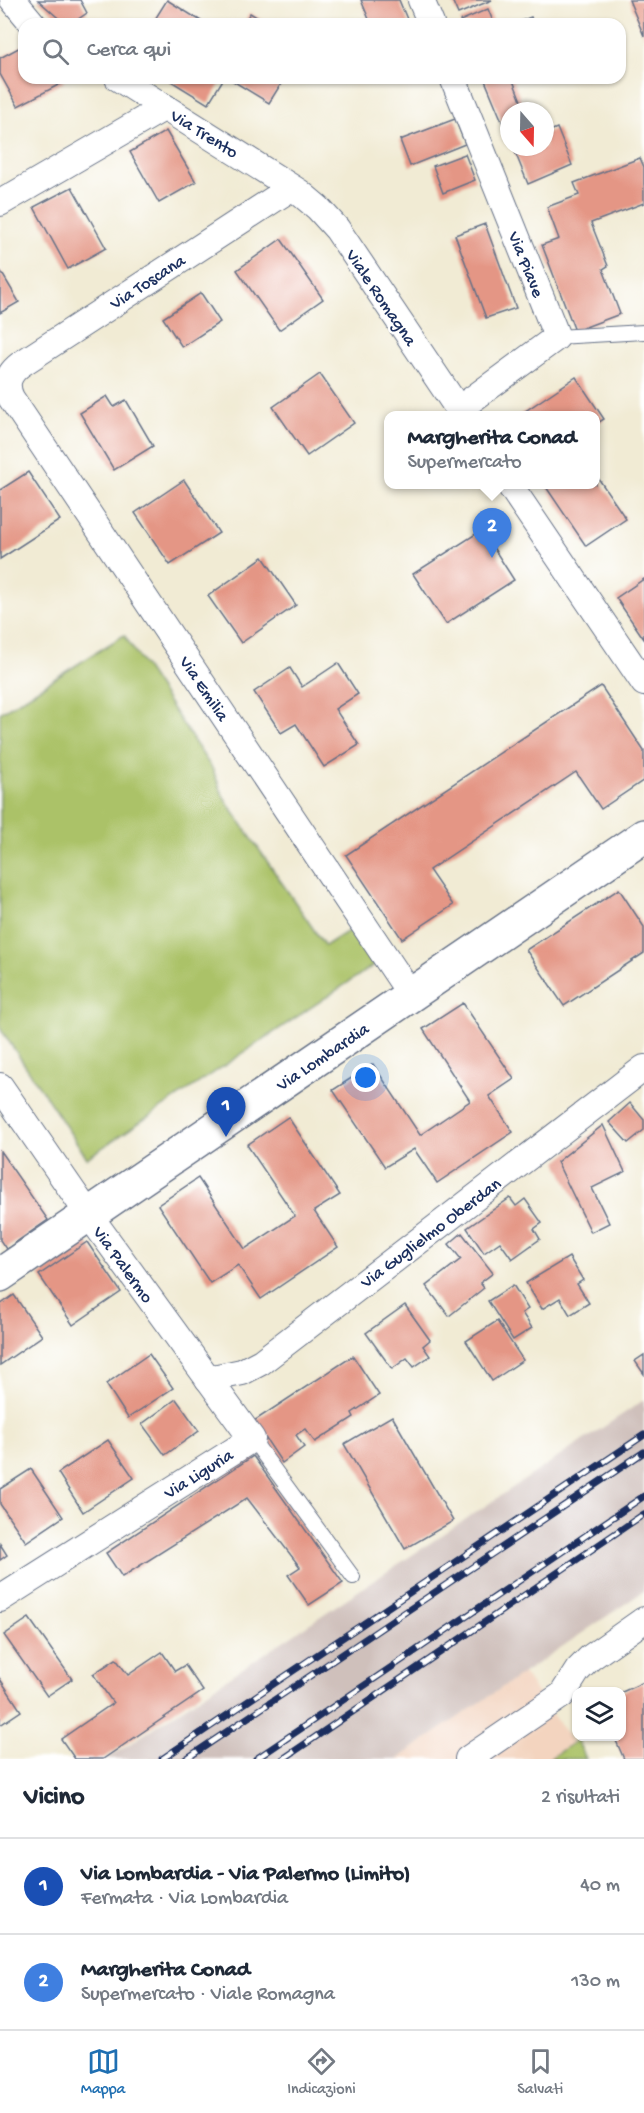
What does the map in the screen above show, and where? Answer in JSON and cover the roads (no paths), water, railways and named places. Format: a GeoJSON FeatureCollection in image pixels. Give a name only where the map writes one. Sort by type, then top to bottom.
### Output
{"type":"FeatureCollection","features":[{"type":"Feature","properties":{"kind":"street"},"geometry":{"type":"LineString","coordinates":[[13,0],[28,18]]}},
{"type":"Feature","properties":{"kind":"street"},"geometry":{"type":"LineString","coordinates":[[421,0],[428,18]]}},
{"type":"Feature","properties":{"kind":"street","name":"Via Trento"},"geometry":{"type":"LineString","coordinates":[[127,84],[291,188]]}},
{"type":"Feature","properties":{"kind":"street","name":"Via Piave"},"geometry":{"type":"LineString","coordinates":[[455,84],[557,337]]}},
{"type":"Feature","properties":{"kind":"street"},"geometry":{"type":"LineString","coordinates":[[0,203],[165,108]]}},
{"type":"Feature","properties":{"kind":"street","name":"Via Toscana"},"geometry":{"type":"LineString","coordinates":[[7,379],[21,364],[291,188]]}},
{"type":"Feature","properties":{"kind":"street","name":"Viale Romagna"},"geometry":{"type":"LineString","coordinates":[[291,188],[318,208],[337,229],[460,411]]}},
{"type":"Feature","properties":{"kind":"street"},"geometry":{"type":"LineString","coordinates":[[462,411],[557,337]]}},
{"type":"Feature","properties":{"kind":"street","name":"Via Emilia"},"geometry":{"type":"LineString","coordinates":[[7,379],[11,398],[411,995]]}},
{"type":"Feature","properties":{"kind":"street"},"geometry":{"type":"LineString","coordinates":[[513,489],[644,683]]}},
{"type":"Feature","properties":{"kind":"street","name":"Via Lombardia"},"geometry":{"type":"LineString","coordinates":[[0,1275],[644,836]]}},
{"type":"Feature","properties":{"kind":"street","name":"Via Guglielmo Oberdan"},"geometry":{"type":"LineString","coordinates":[[208,1379],[242,1372],[261,1362],[644,1068]]}},
{"type":"Feature","properties":{"kind":"street","name":"Via Palermo"},"geometry":{"type":"LineString","coordinates":[[0,1086],[89,1215],[252,1439]]}},
{"type":"Feature","properties":{"kind":"street","name":"Via Liguria"},"geometry":{"type":"LineString","coordinates":[[0,1599],[252,1439]]}},
{"type":"Feature","properties":{"kind":"street"},"geometry":{"type":"LineString","coordinates":[[468,1759],[562,1695],[578,1670],[590,1658],[644,1620]]}},
{"type":"Feature","properties":{"kind":"lane"},"geometry":{"type":"LineString","coordinates":[[557,337],[644,332]]}},
{"type":"Feature","properties":{"kind":"lane","name":"Via Liguria"},"geometry":{"type":"LineString","coordinates":[[252,1439],[353,1577]]}},
{"type":"Feature","properties":{"kind":"railway"},"geometry":{"type":"LineString","coordinates":[[162,1759],[644,1435]]}},
{"type":"Feature","properties":{"kind":"railway"},"geometry":{"type":"LineString","coordinates":[[186,1759],[644,1452]]}},
{"type":"Feature","properties":{"kind":"railway"},"geometry":{"type":"LineString","coordinates":[[256,1759],[644,1496]]}},
{"type":"Feature","properties":{"kind":"railway"},"geometry":{"type":"LineString","coordinates":[[283,1759],[644,1514]]}},
{"type":"Feature","properties":{"kind":"place","name":"Margherita Conad"},"geometry":{"type":"Point","coordinates":[492,558]}},
{"type":"Feature","properties":{"kind":"place","name":"Via Lombardia - Via Palermo (Limito)"},"geometry":{"type":"Point","coordinates":[226,1137]}}]}
